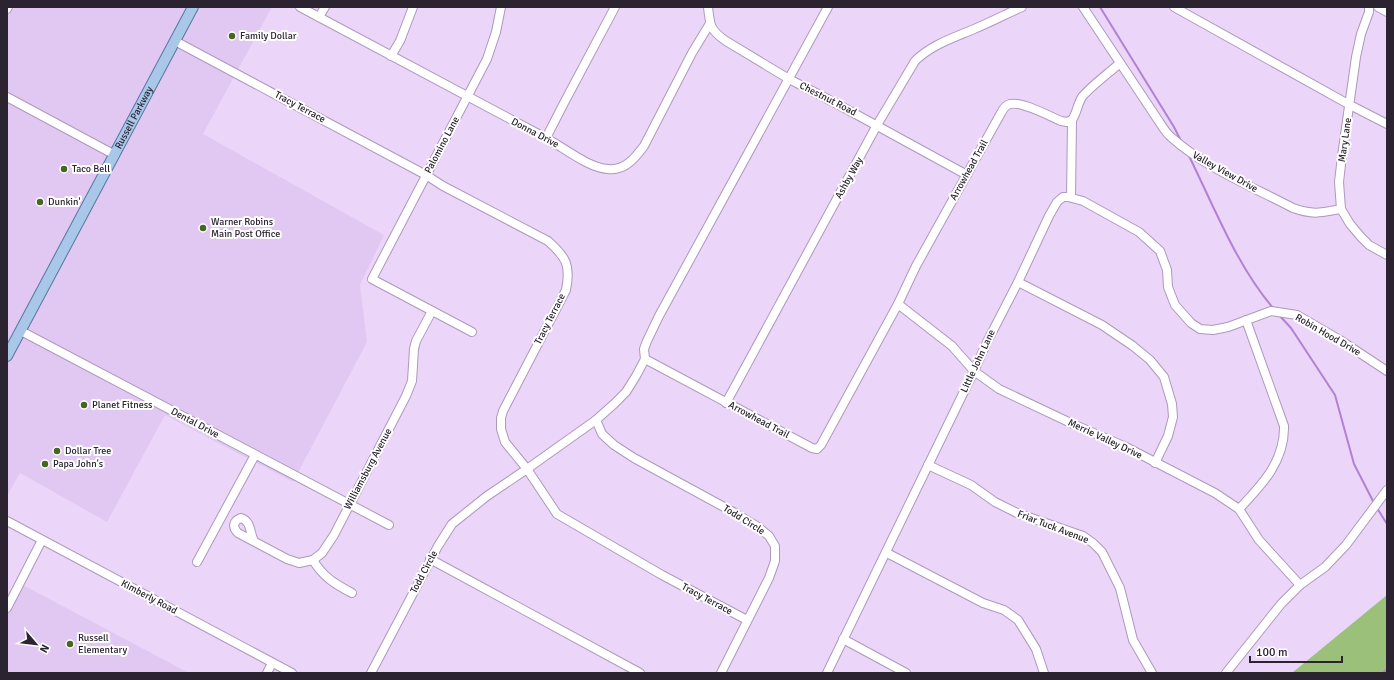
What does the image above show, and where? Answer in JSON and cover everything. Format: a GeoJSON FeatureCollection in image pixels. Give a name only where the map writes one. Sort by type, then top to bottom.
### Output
{"type":"FeatureCollection","features":[{"type":"Feature","properties":{"kind":"main road","name":"Russell Parkway"},"geometry":{"type":"LineString","coordinates":[[7,356],[193,7]]}},
{"type":"Feature","properties":{"kind":"street","name":"Donna Drive"},"geometry":{"type":"LineString","coordinates":[[300,7],[546,138],[596,167],[609,170],[627,166],[644,146],[692,53],[709,25]]}},
{"type":"Feature","properties":{"kind":"street"},"geometry":{"type":"LineString","coordinates":[[319,17],[325,7]]}},
{"type":"Feature","properties":{"kind":"street"},"geometry":{"type":"LineString","coordinates":[[392,56],[400,41],[413,7]]}},
{"type":"Feature","properties":{"kind":"street","name":"Palomino Lane"},"geometry":{"type":"LineString","coordinates":[[432,311],[372,279],[486,59],[496,32],[501,7]]}},
{"type":"Feature","properties":{"kind":"street"},"geometry":{"type":"LineString","coordinates":[[546,138],[615,7]]}},
{"type":"Feature","properties":{"kind":"street"},"geometry":{"type":"LineString","coordinates":[[708,7],[709,25]]}},
{"type":"Feature","properties":{"kind":"street"},"geometry":{"type":"LineString","coordinates":[[644,359],[644,349],[660,316],[828,7]]}},
{"type":"Feature","properties":{"kind":"street","name":"Ashby Way"},"geometry":{"type":"LineString","coordinates":[[726,403],[909,70],[920,56],[942,42],[1022,7]]}},
{"type":"Feature","properties":{"kind":"street","name":"Valley View Drive"},"geometry":{"type":"LineString","coordinates":[[1083,7],[1169,136],[1197,158],[1293,208],[1304,212],[1316,214],[1341,209]]}},
{"type":"Feature","properties":{"kind":"street"},"geometry":{"type":"LineString","coordinates":[[1174,7],[1387,124]]}},
{"type":"Feature","properties":{"kind":"street","name":"Mary Lane"},"geometry":{"type":"LineString","coordinates":[[1369,7],[1369,12],[1361,34],[1356,57],[1339,182],[1341,209],[1350,224],[1360,237],[1369,245],[1387,255]]}},
{"type":"Feature","properties":{"kind":"street"},"geometry":{"type":"LineString","coordinates":[[1378,7],[1387,12]]}},
{"type":"Feature","properties":{"kind":"street","name":"Chestnut Road"},"geometry":{"type":"LineString","coordinates":[[709,25],[726,41],[789,79],[967,175]]}},
{"type":"Feature","properties":{"kind":"street","name":"Tracy Terrace"},"geometry":{"type":"LineString","coordinates":[[175,41],[548,241],[561,253],[568,265],[566,290],[501,418],[501,429],[505,442],[527,469],[557,514],[662,575],[747,620]]}},
{"type":"Feature","properties":{"kind":"street"},"geometry":{"type":"LineString","coordinates":[[1071,197],[1072,120],[1076,115],[1077,107],[1082,97],[1120,64]]}},
{"type":"Feature","properties":{"kind":"street"},"geometry":{"type":"LineString","coordinates":[[7,97],[115,155]]}},
{"type":"Feature","properties":{"kind":"street","name":"Arrowhead Trail"},"geometry":{"type":"LineString","coordinates":[[644,359],[812,448],[817,449],[821,445],[898,304],[916,266],[1006,106],[1011,104],[1019,104],[1061,121],[1068,122],[1072,120]]}},
{"type":"Feature","properties":{"kind":"street","name":"Little John Lane"},"geometry":{"type":"LineString","coordinates":[[827,673],[887,553],[987,342],[1018,282],[1037,239],[1057,202],[1063,197],[1071,197]]}},
{"type":"Feature","properties":{"kind":"street","name":"Robin Hood Drive"},"geometry":{"type":"LineString","coordinates":[[1071,197],[1083,201],[1139,232],[1160,251],[1167,270],[1168,288],[1175,305],[1190,323],[1200,329],[1213,330],[1271,311],[1297,314],[1387,371]]}},
{"type":"Feature","properties":{"kind":"street"},"geometry":{"type":"LineString","coordinates":[[1018,282],[1102,325],[1133,346],[1150,360],[1164,377],[1172,404],[1173,417],[1168,436],[1155,464]]}},
{"type":"Feature","properties":{"kind":"street","name":"Merrie Valley Drive"},"geometry":{"type":"LineString","coordinates":[[898,304],[952,346],[974,371],[999,390],[1126,447],[1155,464],[1215,493],[1239,509],[1259,540],[1300,585]]}},
{"type":"Feature","properties":{"kind":"street"},"geometry":{"type":"LineString","coordinates":[[432,311],[472,332]]}},
{"type":"Feature","properties":{"kind":"street","name":"Williamsburg Avenue"},"geometry":{"type":"LineString","coordinates":[[313,560],[322,553],[329,543],[406,396],[412,381],[416,341],[432,311]]}},
{"type":"Feature","properties":{"kind":"street"},"geometry":{"type":"LineString","coordinates":[[1239,509],[1268,478],[1279,458],[1284,437],[1284,426],[1246,320]]}},
{"type":"Feature","properties":{"kind":"street","name":"Dental Drive"},"geometry":{"type":"LineString","coordinates":[[21,330],[389,525]]}},
{"type":"Feature","properties":{"kind":"street","name":"Todd Circle"},"geometry":{"type":"LineString","coordinates":[[371,673],[430,559],[452,524],[487,496],[596,420],[626,392],[644,359]]}},
{"type":"Feature","properties":{"kind":"street","name":"Todd Circle"},"geometry":{"type":"LineString","coordinates":[[596,420],[602,434],[614,445],[634,458],[758,527],[769,536],[775,546],[775,561],[769,578],[721,673]]}},
{"type":"Feature","properties":{"kind":"street"},"geometry":{"type":"LineString","coordinates":[[197,562],[255,455]]}},
{"type":"Feature","properties":{"kind":"street","name":"Friar Tuck Avenue"},"geometry":{"type":"LineString","coordinates":[[928,466],[971,485],[995,502],[1017,513],[1083,536],[1093,543],[1102,552],[1120,588],[1133,640],[1152,673]]}},
{"type":"Feature","properties":{"kind":"street"},"geometry":{"type":"LineString","coordinates":[[1226,673],[1271,616],[1300,585],[1325,567],[1346,545],[1387,490]]}},
{"type":"Feature","properties":{"kind":"street"},"geometry":{"type":"LineString","coordinates":[[223,515],[235,522]]}},
{"type":"Feature","properties":{"kind":"street"},"geometry":{"type":"LineString","coordinates":[[254,541],[249,524],[246,520],[241,518],[235,522],[234,530],[238,533],[287,559],[299,562],[313,560],[324,575],[334,584],[352,593]]}},
{"type":"Feature","properties":{"kind":"street","name":"Kimberly Road"},"geometry":{"type":"LineString","coordinates":[[7,521],[292,673]]}},
{"type":"Feature","properties":{"kind":"street"},"geometry":{"type":"LineString","coordinates":[[7,608],[42,540]]}},
{"type":"Feature","properties":{"kind":"street"},"geometry":{"type":"LineString","coordinates":[[887,553],[983,603],[1004,610],[1018,620],[1036,649],[1044,673]]}},
{"type":"Feature","properties":{"kind":"street"},"geometry":{"type":"LineString","coordinates":[[430,559],[640,673]]}},
{"type":"Feature","properties":{"kind":"street"},"geometry":{"type":"LineString","coordinates":[[843,640],[906,673]]}},
{"type":"Feature","properties":{"kind":"street"},"geometry":{"type":"LineString","coordinates":[[267,673],[272,662]]}},
{"type":"Feature","properties":{"kind":"shaded area"},"geometry":{"type":"Polygon","coordinates":[[[7,7],[272,7],[203,134],[384,235],[360,285],[367,342],[293,482],[165,415],[107,522],[20,473],[7,496],[7,7]]]}},
{"type":"Feature","properties":{"kind":"shaded area","name":"Russell Elementary"},"geometry":{"type":"Polygon","coordinates":[[[23,585],[189,673],[7,673],[7,614],[23,585]]]}},
{"type":"Feature","properties":{"kind":"green space"},"geometry":{"type":"Polygon","coordinates":[[[1387,595],[1387,673],[1292,673],[1387,595]]]}},
{"type":"Feature","properties":{"kind":"waterway"},"geometry":{"type":"LineString","coordinates":[[1100,7],[1174,127],[1181,141]]}},
{"type":"Feature","properties":{"kind":"waterway"},"geometry":{"type":"LineString","coordinates":[[1188,154],[1237,255],[1248,274],[1274,309]]}},
{"type":"Feature","properties":{"kind":"waterway"},"geometry":{"type":"LineString","coordinates":[[1279,315],[1291,328],[1335,395],[1354,464],[1373,501]]}},
{"type":"Feature","properties":{"kind":"waterway"},"geometry":{"type":"LineString","coordinates":[[1377,508],[1387,524]]}},
{"type":"Feature","properties":{"kind":"waterway"},"geometry":{"type":"LineString","coordinates":[[1383,673],[1387,669]]}},
{"type":"Feature","properties":{"kind":"place","name":"Family Dollar"},"geometry":{"type":"Point","coordinates":[232,36]}},
{"type":"Feature","properties":{"kind":"place","name":"Taco Bell"},"geometry":{"type":"Point","coordinates":[64,169]}},
{"type":"Feature","properties":{"kind":"place","name":"Dunkin'"},"geometry":{"type":"Point","coordinates":[40,202]}},
{"type":"Feature","properties":{"kind":"place","name":"Warner Robins Main Post Office"},"geometry":{"type":"Point","coordinates":[203,228]}},
{"type":"Feature","properties":{"kind":"place","name":"Planet Fitness"},"geometry":{"type":"Point","coordinates":[84,405]}},
{"type":"Feature","properties":{"kind":"place","name":"Dollar Tree"},"geometry":{"type":"Point","coordinates":[57,451]}},
{"type":"Feature","properties":{"kind":"place","name":"Papa John's"},"geometry":{"type":"Point","coordinates":[45,464]}},
{"type":"Feature","properties":{"kind":"place","name":"Russell Elementary"},"geometry":{"type":"Point","coordinates":[70,644]}}]}
